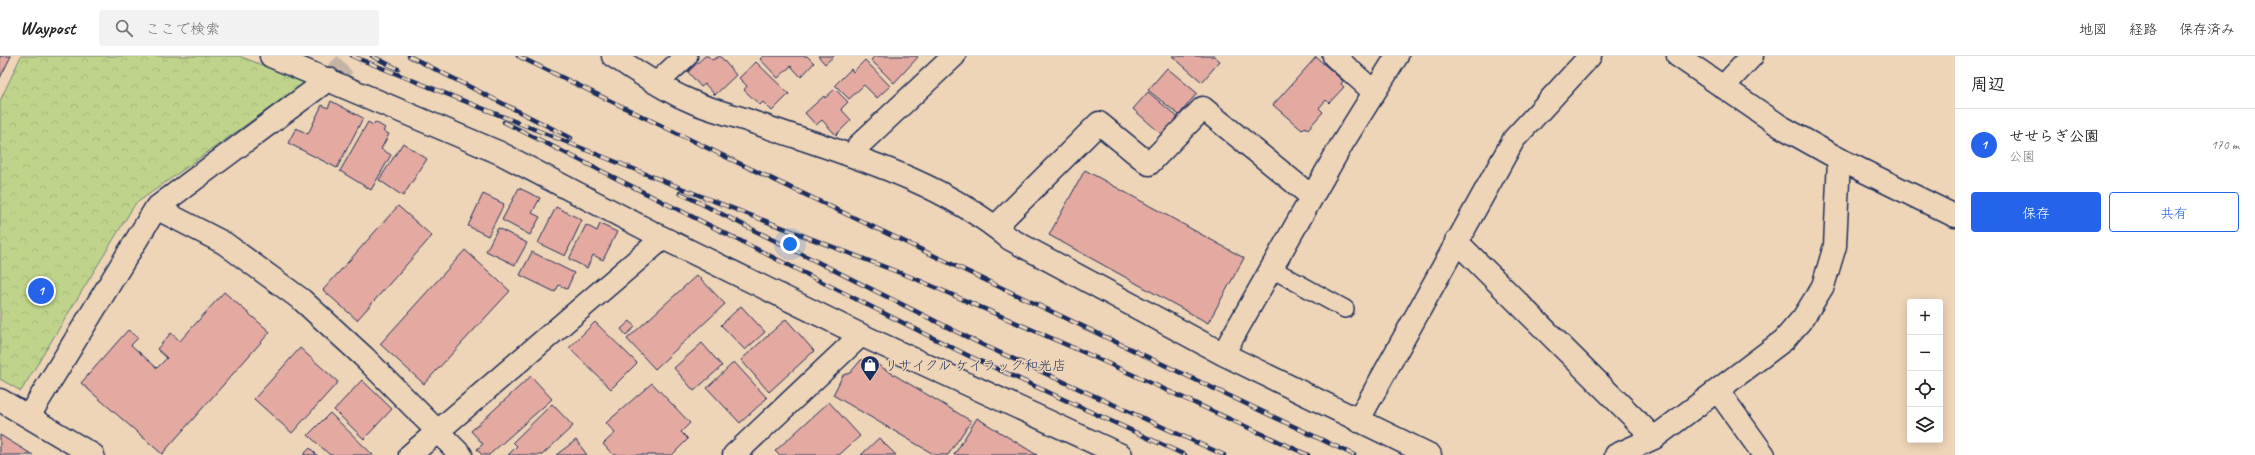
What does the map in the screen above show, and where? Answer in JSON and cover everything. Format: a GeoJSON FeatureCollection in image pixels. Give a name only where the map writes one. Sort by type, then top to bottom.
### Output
{"type":"FeatureCollection","features":[{"type":"Feature","properties":{"kind":"street"},"geometry":{"type":"LineString","coordinates":[[271,56],[329,79],[500,153],[664,238],[861,335],[1121,455]]}},
{"type":"Feature","properties":{"kind":"street"},"geometry":{"type":"LineString","coordinates":[[613,56],[686,99],[853,156],[914,180],[947,196],[996,226],[1010,239],[1223,354],[1430,455]]}},
{"type":"Feature","properties":{"kind":"street"},"geometry":{"type":"LineString","coordinates":[[657,83],[686,56]]}},
{"type":"Feature","properties":{"kind":"street"},"geometry":{"type":"LineString","coordinates":[[853,156],[859,146],[954,56]]}},
{"type":"Feature","properties":{"kind":"street"},"geometry":{"type":"LineString","coordinates":[[1334,56],[1374,92]]}},
{"type":"Feature","properties":{"kind":"street"},"geometry":{"type":"LineString","coordinates":[[1223,354],[1312,197],[1397,56]]}},
{"type":"Feature","properties":{"kind":"street"},"geometry":{"type":"LineString","coordinates":[[1358,421],[1456,241],[1514,139],[1590,56]]}},
{"type":"Feature","properties":{"kind":"street"},"geometry":{"type":"LineString","coordinates":[[1678,56],[1780,126],[1839,159],[1955,216]]}},
{"type":"Feature","properties":{"kind":"street"},"geometry":{"type":"LineString","coordinates":[[1723,86],[1752,56]]}},
{"type":"Feature","properties":{"kind":"street"},"geometry":{"type":"LineString","coordinates":[[29,416],[156,208],[329,79]]}},
{"type":"Feature","properties":{"kind":"street"},"geometry":{"type":"LineString","coordinates":[[996,226],[1099,123],[1149,164],[1203,108],[1312,197]]}},
{"type":"Feature","properties":{"kind":"street"},"geometry":{"type":"LineString","coordinates":[[1616,455],[1654,438],[1784,340],[1803,318],[1823,286],[1835,246],[1839,159]]}},
{"type":"Feature","properties":{"kind":"street"},"geometry":{"type":"LineString","coordinates":[[156,208],[224,243],[302,300],[364,357],[461,455]]}},
{"type":"Feature","properties":{"kind":"street"},"geometry":{"type":"LineString","coordinates":[[410,455],[664,238]]}},
{"type":"Feature","properties":{"kind":"street"},"geometry":{"type":"LineString","coordinates":[[1456,241],[1654,438]]}},
{"type":"Feature","properties":{"kind":"street"},"geometry":{"type":"LineString","coordinates":[[734,455],[861,335]]}},
{"type":"Feature","properties":{"kind":"street"},"geometry":{"type":"LineString","coordinates":[[1718,391],[1764,455]]}},
{"type":"Feature","properties":{"kind":"street"},"geometry":{"type":"LineString","coordinates":[[0,400],[93,455]]}},
{"type":"Feature","properties":{"kind":"lane"},"geometry":{"type":"LineString","coordinates":[[1272,269],[1345,309]]}},
{"type":"Feature","properties":{"kind":"green space"},"geometry":{"type":"Polygon","coordinates":[[[21,56],[239,56],[306,82],[135,204],[21,391],[0,379],[0,101],[21,56]]]}},
{"type":"Feature","properties":{"kind":"building"},"geometry":{"type":"Polygon","coordinates":[[[0,56],[11,56],[0,78],[0,56]]]}},
{"type":"Feature","properties":{"kind":"building"},"geometry":{"type":"Polygon","coordinates":[[[705,56],[708,56],[712,60],[720,56],[736,75],[715,95],[705,84],[701,87],[688,72],[705,56]]]}},
{"type":"Feature","properties":{"kind":"building"},"geometry":{"type":"Polygon","coordinates":[[[763,56],[807,56],[814,63],[801,77],[791,66],[778,78],[760,59],[763,56]]]}},
{"type":"Feature","properties":{"kind":"building"},"geometry":{"type":"Polygon","coordinates":[[[818,56],[834,56],[825,64],[818,56]]]}},
{"type":"Feature","properties":{"kind":"building"},"geometry":{"type":"Polygon","coordinates":[[[875,56],[918,57],[894,83],[871,60],[875,56]]]}},
{"type":"Feature","properties":{"kind":"building"},"geometry":{"type":"Polygon","coordinates":[[[1172,56],[1214,56],[1220,61],[1202,82],[1172,56]]]}},
{"type":"Feature","properties":{"kind":"building"},"geometry":{"type":"Polygon","coordinates":[[[1316,57],[1343,81],[1341,84],[1344,87],[1329,103],[1326,100],[1319,108],[1323,112],[1308,129],[1305,127],[1302,130],[1273,105],[1316,57]]]}},
{"type":"Feature","properties":{"kind":"building"},"geometry":{"type":"Polygon","coordinates":[[[865,60],[890,86],[877,98],[864,85],[849,99],[835,85],[851,69],[853,72],[865,60]]]}},
{"type":"Feature","properties":{"kind":"building"},"geometry":{"type":"Polygon","coordinates":[[[756,62],[789,94],[772,111],[763,102],[760,105],[744,90],[747,86],[739,78],[756,62]]]}},
{"type":"Feature","properties":{"kind":"building"},"geometry":{"type":"Polygon","coordinates":[[[1167,68],[1197,93],[1179,115],[1148,90],[1167,68]]]}},
{"type":"Feature","properties":{"kind":"building"},"geometry":{"type":"Polygon","coordinates":[[[835,89],[848,102],[841,109],[851,120],[836,135],[822,120],[816,125],[805,113],[824,96],[825,98],[835,89]]]}},
{"type":"Feature","properties":{"kind":"building"},"geometry":{"type":"Polygon","coordinates":[[[1148,92],[1181,120],[1166,138],[1133,109],[1148,92]]]}},
{"type":"Feature","properties":{"kind":"building"},"geometry":{"type":"Polygon","coordinates":[[[331,101],[363,118],[337,168],[288,143],[296,128],[308,134],[322,105],[328,108],[331,101]]]}},
{"type":"Feature","properties":{"kind":"building"},"geometry":{"type":"Polygon","coordinates":[[[368,122],[373,125],[375,122],[385,128],[383,131],[389,134],[381,149],[391,155],[371,190],[340,171],[368,122]]]}},
{"type":"Feature","properties":{"kind":"building"},"geometry":{"type":"Polygon","coordinates":[[[403,143],[427,159],[403,196],[379,180],[403,143]]]}},
{"type":"Feature","properties":{"kind":"building"},"geometry":{"type":"Polygon","coordinates":[[[1085,170],[1244,258],[1208,323],[1049,235],[1085,170]]]}},
{"type":"Feature","properties":{"kind":"building"},"geometry":{"type":"Polygon","coordinates":[[[519,188],[540,198],[532,213],[540,217],[530,235],[502,220],[519,188]]]}},
{"type":"Feature","properties":{"kind":"building"},"geometry":{"type":"Polygon","coordinates":[[[483,194],[504,204],[488,236],[468,226],[483,194]]]}},
{"type":"Feature","properties":{"kind":"building"},"geometry":{"type":"Polygon","coordinates":[[[398,206],[432,236],[357,320],[323,290],[398,206]]]}},
{"type":"Feature","properties":{"kind":"building"},"geometry":{"type":"Polygon","coordinates":[[[556,207],[582,220],[565,256],[538,243],[556,207]]]}},
{"type":"Feature","properties":{"kind":"building"},"geometry":{"type":"Polygon","coordinates":[[[600,224],[617,232],[603,260],[593,255],[587,268],[569,259],[586,225],[597,231],[600,224]]]}},
{"type":"Feature","properties":{"kind":"building"},"geometry":{"type":"Polygon","coordinates":[[[498,228],[527,243],[515,265],[486,251],[498,228]]]}},
{"type":"Feature","properties":{"kind":"building"},"geometry":{"type":"Polygon","coordinates":[[[465,250],[510,291],[424,384],[380,344],[465,250]]]}},
{"type":"Feature","properties":{"kind":"building"},"geometry":{"type":"Polygon","coordinates":[[[532,252],[574,273],[567,289],[559,285],[555,292],[520,275],[532,252]]]}},
{"type":"Feature","properties":{"kind":"building"},"geometry":{"type":"Polygon","coordinates":[[[697,275],[725,304],[655,369],[627,339],[697,275]]]}},
{"type":"Feature","properties":{"kind":"building"},"geometry":{"type":"Polygon","coordinates":[[[224,292],[270,332],[162,454],[81,383],[128,330],[138,338],[131,345],[157,368],[167,358],[157,349],[171,333],[180,341],[224,292]]]}},
{"type":"Feature","properties":{"kind":"building"},"geometry":{"type":"Polygon","coordinates":[[[741,306],[765,332],[745,350],[721,325],[741,306]]]}},
{"type":"Feature","properties":{"kind":"building"},"geometry":{"type":"Polygon","coordinates":[[[786,319],[814,351],[769,392],[741,360],[786,319]]]}},
{"type":"Feature","properties":{"kind":"building"},"geometry":{"type":"Polygon","coordinates":[[[630,321],[635,327],[626,335],[621,329],[630,321]]]}},
{"type":"Feature","properties":{"kind":"building"},"geometry":{"type":"Polygon","coordinates":[[[595,322],[637,363],[611,389],[569,348],[595,322]]]}},
{"type":"Feature","properties":{"kind":"building"},"geometry":{"type":"Polygon","coordinates":[[[702,343],[722,366],[694,391],[674,368],[702,343]]]}},
{"type":"Feature","properties":{"kind":"building"},"geometry":{"type":"Polygon","coordinates":[[[300,348],[338,382],[292,433],[254,399],[300,348]]]}},
{"type":"Feature","properties":{"kind":"building"},"geometry":{"type":"Polygon","coordinates":[[[868,359],[971,421],[948,455],[935,455],[833,395],[843,375],[850,373],[861,360],[868,359]]]}},
{"type":"Feature","properties":{"kind":"building"},"geometry":{"type":"Polygon","coordinates":[[[734,362],[767,398],[740,423],[707,388],[734,362]]]}},
{"type":"Feature","properties":{"kind":"building"},"geometry":{"type":"Polygon","coordinates":[[[531,376],[552,399],[489,455],[482,455],[477,449],[483,444],[471,431],[531,376]]]}},
{"type":"Feature","properties":{"kind":"building"},"geometry":{"type":"Polygon","coordinates":[[[362,380],[392,409],[364,439],[334,410],[362,380]]]}},
{"type":"Feature","properties":{"kind":"building"},"geometry":{"type":"Polygon","coordinates":[[[652,383],[690,423],[681,432],[688,439],[672,455],[613,455],[603,444],[615,433],[606,423],[652,383]]]}},
{"type":"Feature","properties":{"kind":"building"},"geometry":{"type":"Polygon","coordinates":[[[829,402],[860,436],[839,455],[779,455],[775,451],[829,402]]]}},
{"type":"Feature","properties":{"kind":"building"},"geometry":{"type":"Polygon","coordinates":[[[552,404],[573,426],[542,455],[508,455],[517,446],[513,442],[552,404]]]}},
{"type":"Feature","properties":{"kind":"building"},"geometry":{"type":"Polygon","coordinates":[[[330,413],[373,455],[330,455],[308,435],[330,413]]]}},
{"type":"Feature","properties":{"kind":"building"},"geometry":{"type":"Polygon","coordinates":[[[977,418],[1037,455],[954,455],[977,418]]]}},
{"type":"Feature","properties":{"kind":"building"},"geometry":{"type":"Polygon","coordinates":[[[0,435],[33,455],[0,455],[0,435]]]}},
{"type":"Feature","properties":{"kind":"building"},"geometry":{"type":"Polygon","coordinates":[[[879,438],[896,455],[861,455],[879,438]]]}},
{"type":"Feature","properties":{"kind":"building"},"geometry":{"type":"Polygon","coordinates":[[[576,440],[587,455],[556,455],[576,440]]]}},
{"type":"Feature","properties":{"kind":"building"},"geometry":{"type":"Polygon","coordinates":[[[310,448],[317,455],[303,455],[310,448]]]}},
{"type":"Feature","properties":{"kind":"tunnel"},"geometry":{"type":"LineString","coordinates":[[329,79],[354,56]]}},
{"type":"Feature","properties":{"kind":"railway"},"geometry":{"type":"LineString","coordinates":[[352,56],[711,200],[916,279],[1083,352],[1308,455]]}},
{"type":"Feature","properties":{"kind":"railway"},"geometry":{"type":"LineString","coordinates":[[372,56],[398,69]]}},
{"type":"Feature","properties":{"kind":"railway"},"geometry":{"type":"LineString","coordinates":[[409,56],[571,138]]}},
{"type":"Feature","properties":{"kind":"railway"},"geometry":{"type":"LineString","coordinates":[[518,56],[726,157],[1354,455]]}},
{"type":"Feature","properties":{"kind":"railway"},"geometry":{"type":"LineString","coordinates":[[504,122],[969,356],[1185,455]]}},
{"type":"Feature","properties":{"kind":"railway"},"geometry":{"type":"LineString","coordinates":[[680,193],[983,345],[1224,455]]}},
{"type":"Feature","properties":{"kind":"place","name":"せせらぎ公園"},"geometry":{"type":"Point","coordinates":[41,291]}},
{"type":"Feature","properties":{"kind":"place","name":"リサイクル ケイラック和光店"},"geometry":{"type":"Point","coordinates":[870,382]}}]}
